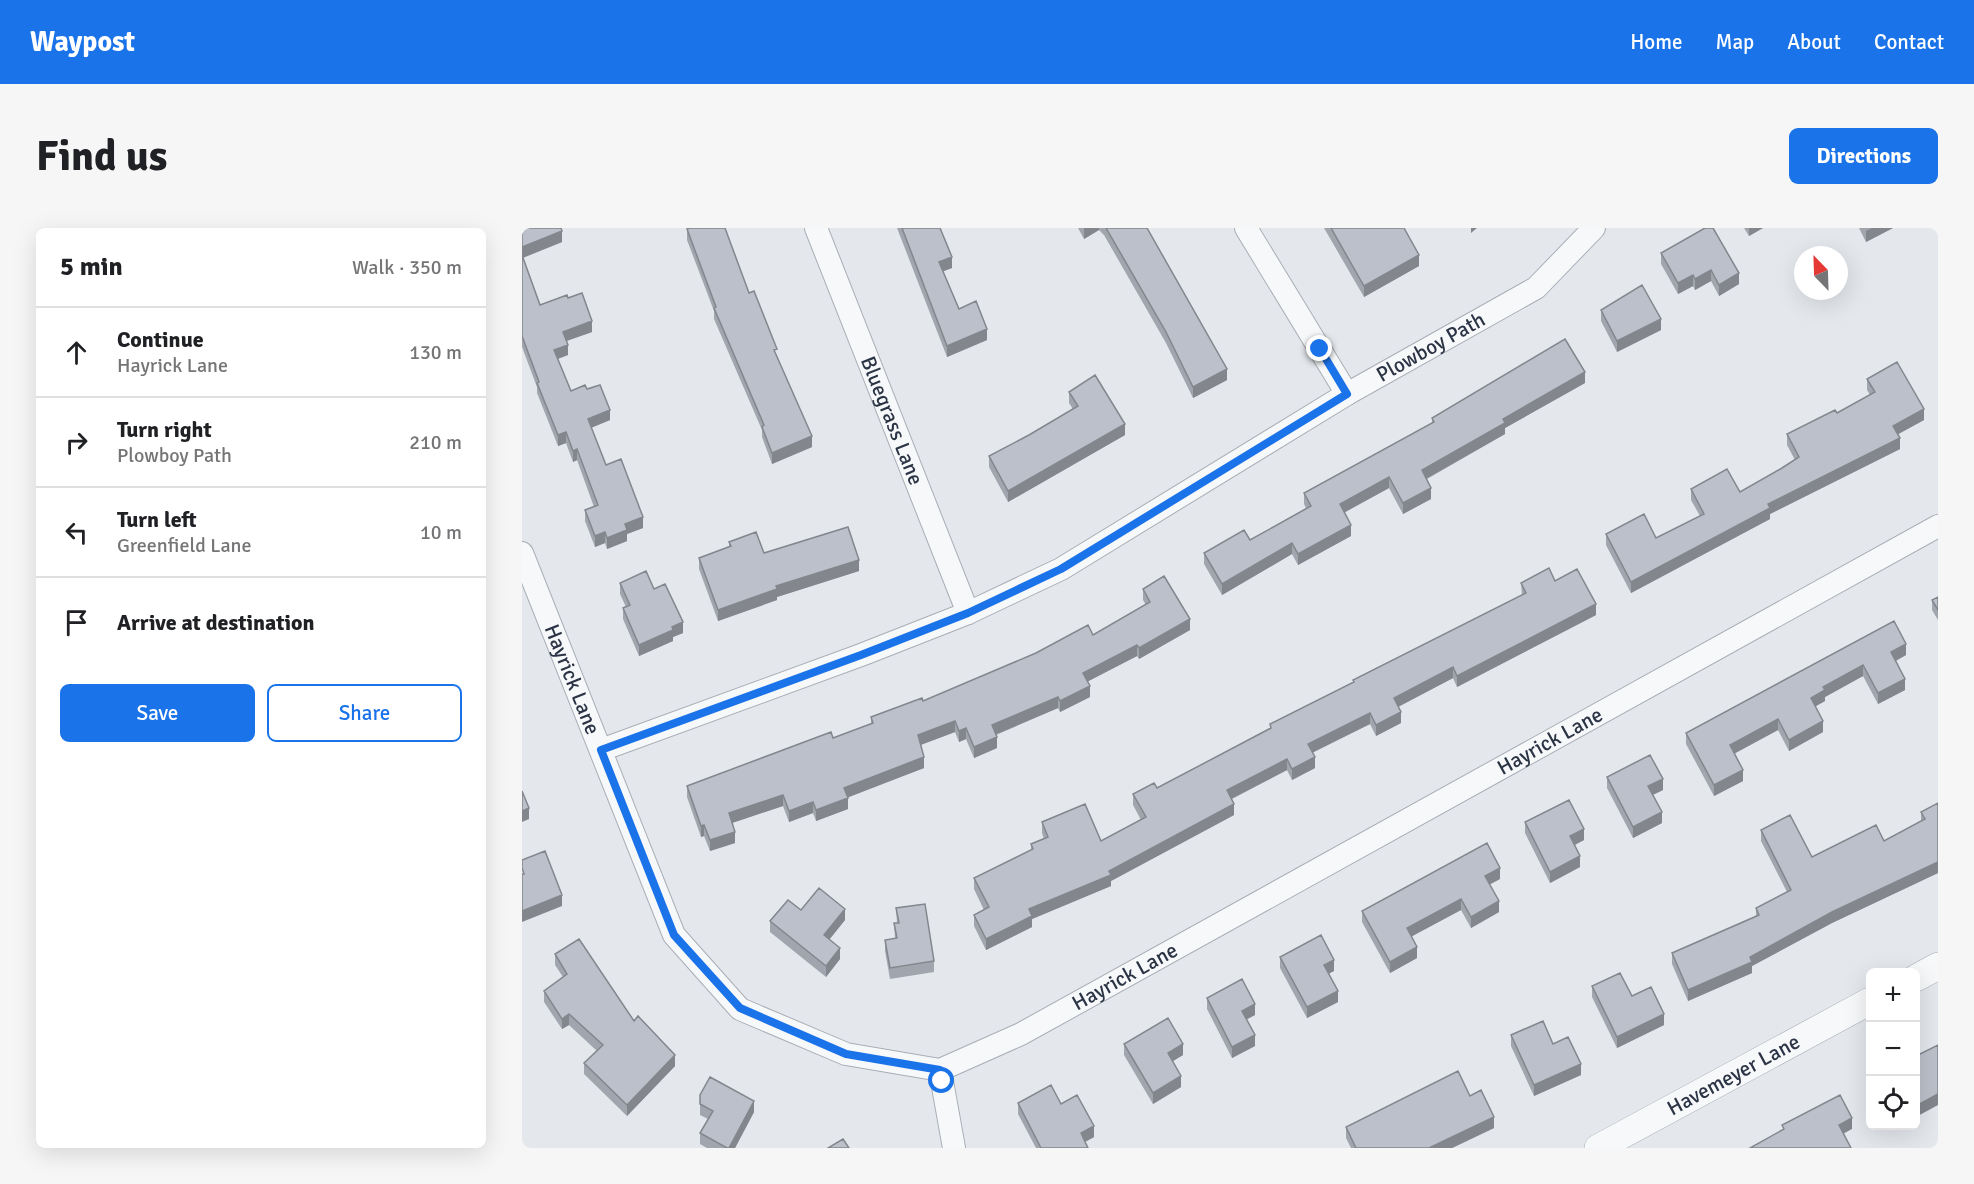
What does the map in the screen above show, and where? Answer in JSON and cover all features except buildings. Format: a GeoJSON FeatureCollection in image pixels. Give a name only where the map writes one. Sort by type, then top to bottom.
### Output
{"type":"FeatureCollection","features":[{"type":"Feature","properties":{"kind":"street","name":"Bluegrass Lane"},"geometry":{"type":"LineString","coordinates":[[816,228],[968,613]]}},
{"type":"Feature","properties":{"kind":"street"},"geometry":{"type":"LineString","coordinates":[[1246,228],[1347,394]]}},
{"type":"Feature","properties":{"kind":"street","name":"Plowboy Path"},"geometry":{"type":"LineString","coordinates":[[601,750],[861,655],[968,613],[1061,569],[1347,394],[1536,288],[1594,228]]}},
{"type":"Feature","properties":{"kind":"street","name":"Hayrick Lane"},"geometry":{"type":"LineString","coordinates":[[522,553],[674,935],[740,1008],[846,1054],[940,1070],[1031,1029],[1938,526]]}},
{"type":"Feature","properties":{"kind":"street"},"geometry":{"type":"LineString","coordinates":[[1920,976],[1938,966]]}},
{"type":"Feature","properties":{"kind":"street","name":"Havemeyer Lane"},"geometry":{"type":"LineString","coordinates":[[1598,1148],[1866,1003]]}},
{"type":"Feature","properties":{"kind":"street"},"geometry":{"type":"LineString","coordinates":[[940,1070],[954,1148]]}},
{"type":"Feature","properties":{"kind":"route"},"geometry":{"type":"LineString","coordinates":[[942,1081],[940,1070],[846,1054],[740,1008],[674,935],[644,864],[601,750],[714,710],[777,684],[861,655],[968,613],[1061,569],[1347,394],[1320,349]]}}]}
